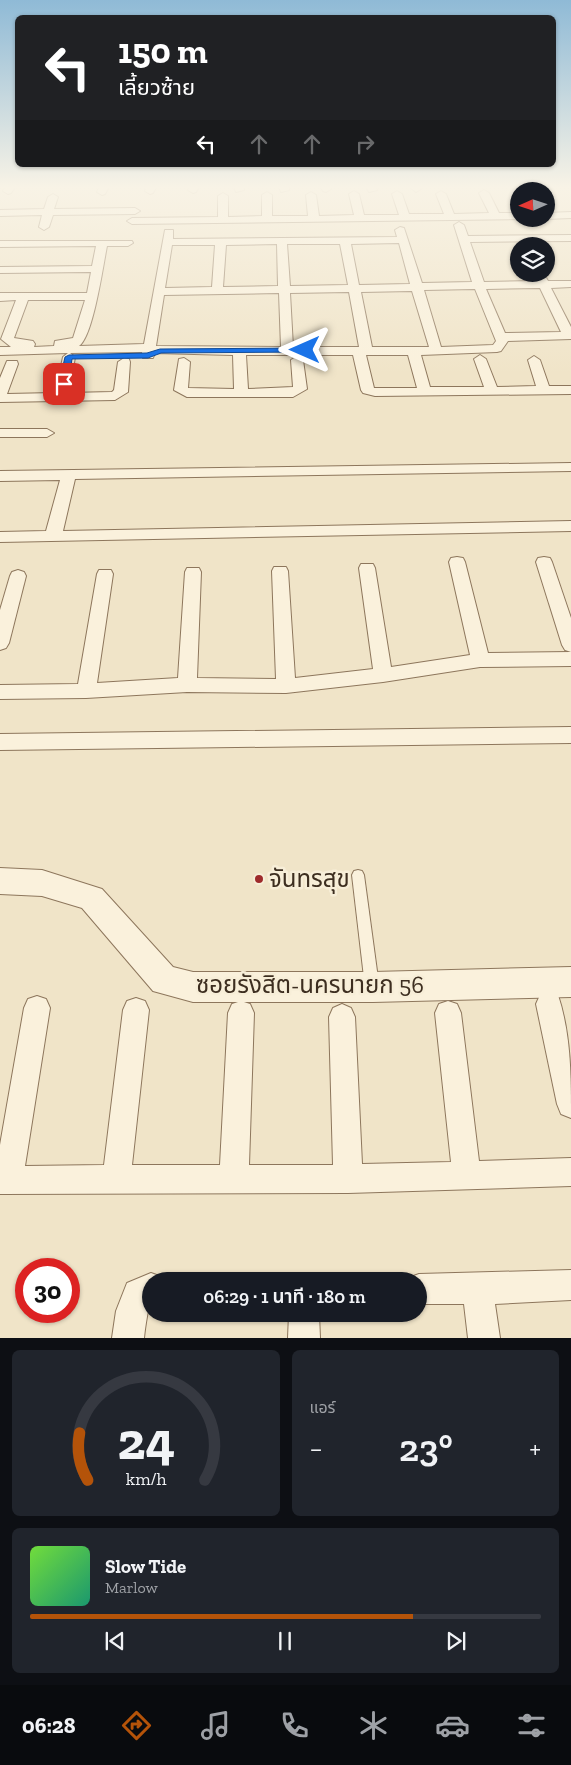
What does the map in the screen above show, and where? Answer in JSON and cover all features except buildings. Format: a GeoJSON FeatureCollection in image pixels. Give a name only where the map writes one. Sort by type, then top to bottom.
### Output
{"type":"FeatureCollection","features":[{"type":"Feature","properties":{"kind":"street"},"geometry":{"type":"LineString","coordinates":[[23,297],[7,339],[14,344],[77,342],[92,296],[101,249]]}},
{"type":"Feature","properties":{"kind":"street"},"geometry":{"type":"LineString","coordinates":[[152,352],[158,292],[166,249]]}},
{"type":"Feature","properties":{"kind":"street"},"geometry":{"type":"LineString","coordinates":[[217,291],[220,249]]}},
{"type":"Feature","properties":{"kind":"street"},"geometry":{"type":"LineString","coordinates":[[282,249],[287,350]]}},
{"type":"Feature","properties":{"kind":"street"},"geometry":{"type":"LineString","coordinates":[[346,249],[368,390],[371,392],[571,390]]}},
{"type":"Feature","properties":{"kind":"street"},"geometry":{"type":"LineString","coordinates":[[407,249],[416,289],[436,351]]}},
{"type":"Feature","properties":{"kind":"street"},"geometry":{"type":"LineString","coordinates":[[0,350],[152,352],[287,350],[436,351],[487,350],[497,348],[502,341],[466,249]]}},
{"type":"Feature","properties":{"kind":"street"},"geometry":{"type":"LineString","coordinates":[[0,270],[98,269]]}},
{"type":"Feature","properties":{"kind":"street"},"geometry":{"type":"LineString","coordinates":[[479,284],[521,282]]}},
{"type":"Feature","properties":{"kind":"street"},"geometry":{"type":"LineString","coordinates":[[158,292],[416,289],[521,282]]}},
{"type":"Feature","properties":{"kind":"street"},"geometry":{"type":"LineString","coordinates":[[500,337],[570,335],[543,282]]}},
{"type":"Feature","properties":{"kind":"street"},"geometry":{"type":"LineString","coordinates":[[552,282],[571,284]]}},
{"type":"Feature","properties":{"kind":"street"},"geometry":{"type":"LineString","coordinates":[[0,297],[92,296]]}},
{"type":"Feature","properties":{"kind":"street"},"geometry":{"type":"LineString","coordinates":[[239,351],[241,393]]}},
{"type":"Feature","properties":{"kind":"street"},"geometry":{"type":"LineString","coordinates":[[413,351],[425,392]]}},
{"type":"Feature","properties":{"kind":"street"},"geometry":{"type":"LineString","coordinates":[[124,362],[119,394],[109,397],[2,398],[0,395],[6,361],[152,352]]}},
{"type":"Feature","properties":{"kind":"street"},"geometry":{"type":"LineString","coordinates":[[61,398],[69,357]]}},
{"type":"Feature","properties":{"kind":"street"},"geometry":{"type":"LineString","coordinates":[[480,359],[492,391]]}},
{"type":"Feature","properties":{"kind":"street"},"geometry":{"type":"LineString","coordinates":[[184,362],[182,392],[298,392],[297,360]]}},
{"type":"Feature","properties":{"kind":"street"},"geometry":{"type":"LineString","coordinates":[[534,360],[544,390]]}},
{"type":"Feature","properties":{"kind":"street"},"geometry":{"type":"LineString","coordinates":[[0,433],[48,433]]}},
{"type":"Feature","properties":{"kind":"street"},"geometry":{"type":"LineString","coordinates":[[0,476],[571,467]]}},
{"type":"Feature","properties":{"kind":"street"},"geometry":{"type":"LineString","coordinates":[[54,537],[69,475]]}},
{"type":"Feature","properties":{"kind":"street"},"geometry":{"type":"LineString","coordinates":[[0,537],[571,526]]}},
{"type":"Feature","properties":{"kind":"street"},"geometry":{"type":"LineString","coordinates":[[457,562],[480,660]]}},
{"type":"Feature","properties":{"kind":"street"},"geometry":{"type":"LineString","coordinates":[[544,562],[571,645]]}},
{"type":"Feature","properties":{"kind":"street"},"geometry":{"type":"LineString","coordinates":[[367,568],[383,675]]}},
{"type":"Feature","properties":{"kind":"street"},"geometry":{"type":"LineString","coordinates":[[280,571],[286,686]]}},
{"type":"Feature","properties":{"kind":"street"},"geometry":{"type":"LineString","coordinates":[[187,685],[193,572]]}},
{"type":"Feature","properties":{"kind":"street"},"geometry":{"type":"LineString","coordinates":[[86,691],[105,574]]}},
{"type":"Feature","properties":{"kind":"street"},"geometry":{"type":"LineString","coordinates":[[0,643],[18,576]]}},
{"type":"Feature","properties":{"kind":"street"},"geometry":{"type":"LineString","coordinates":[[0,692],[86,691],[187,685],[286,686],[383,675],[480,660],[571,659]]}},
{"type":"Feature","properties":{"kind":"street"},"geometry":{"type":"LineString","coordinates":[[0,742],[571,735]]}},
{"type":"Feature","properties":{"kind":"street","name":"ซอยรังสิต-นครนายก 56"},"geometry":{"type":"LineString","coordinates":[[0,881],[42,883],[92,898],[164,980],[193,987],[373,987],[571,982]]}},
{"type":"Feature","properties":{"kind":"street"},"geometry":{"type":"LineString","coordinates":[[549,1004],[571,1104]]}},
{"type":"Feature","properties":{"kind":"street"},"geometry":{"type":"LineString","coordinates":[[37,1008],[4,1180],[348,1179],[571,1172]]}},
{"type":"Feature","properties":{"kind":"street"},"geometry":{"type":"LineString","coordinates":[[116,1179],[136,1010]]}},
{"type":"Feature","properties":{"kind":"street"},"geometry":{"type":"LineString","coordinates":[[234,1179],[241,1012]]}},
{"type":"Feature","properties":{"kind":"street"},"geometry":{"type":"LineString","coordinates":[[448,1013],[467,1176]]}},
{"type":"Feature","properties":{"kind":"street"},"geometry":{"type":"LineString","coordinates":[[342,1017],[348,1179]]}},
{"type":"Feature","properties":{"kind":"street"},"geometry":{"type":"LineString","coordinates":[[427,1289],[571,1285]]}},
{"type":"Feature","properties":{"kind":"street"},"geometry":{"type":"LineString","coordinates":[[478,1289],[484,1338]]}},
{"type":"Feature","properties":{"kind":"street"},"geometry":{"type":"LineString","coordinates":[[128,1338],[130,1311],[138,1294],[142,1292]]}},
{"type":"Feature","properties":{"kind":"street"},"geometry":{"type":"LineString","coordinates":[[304,1322],[304,1338]]}},
{"type":"Feature","properties":{"kind":"lane"},"geometry":{"type":"LineString","coordinates":[[358,875],[373,987]]}},
{"type":"Feature","properties":{"kind":"place","name":"จันทรสุข"},"geometry":{"type":"Point","coordinates":[259,879]}},
{"type":"Feature","properties":{"kind":"route"},"geometry":{"type":"LineString","coordinates":[[64,384],[69,357],[148,355],[160,351],[305,350]]}}]}
